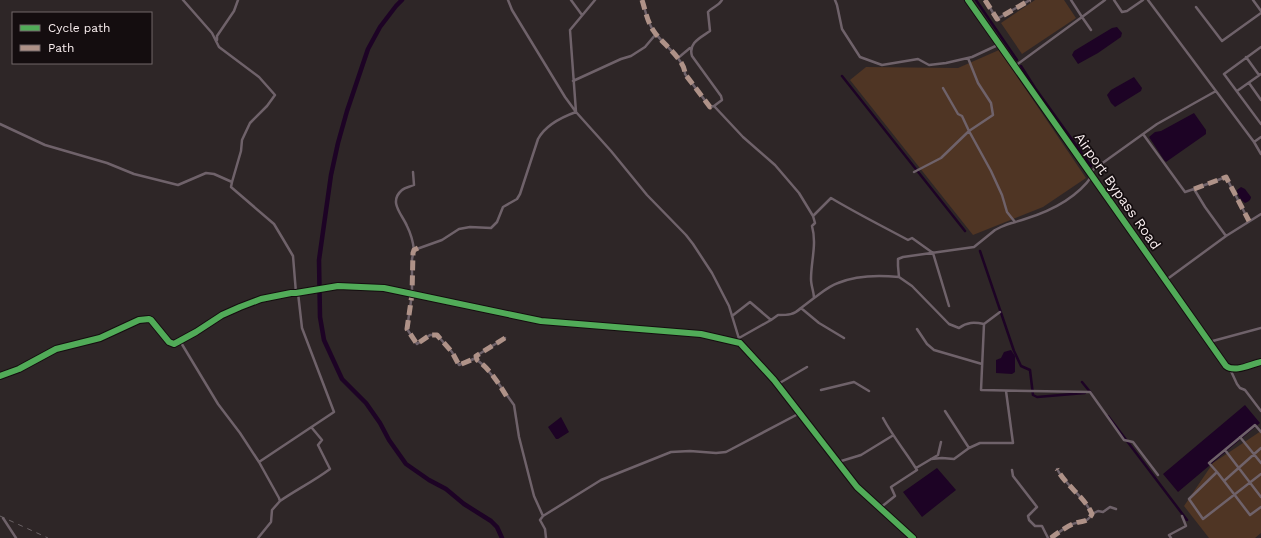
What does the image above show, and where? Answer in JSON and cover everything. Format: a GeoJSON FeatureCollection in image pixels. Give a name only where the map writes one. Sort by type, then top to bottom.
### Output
{"type":"FeatureCollection","features":[{"type":"Feature","properties":{"kind":"street"},"geometry":{"type":"LineString","coordinates":[[183,0],[210,29],[219,48],[259,77],[275,95],[267,106],[250,123],[242,140],[241,151],[231,187],[274,224],[293,256],[302,328],[334,412],[259,462]]}},
{"type":"Feature","properties":{"kind":"street"},"geometry":{"type":"LineString","coordinates":[[216,41],[217,36],[234,11],[238,0]]}},
{"type":"Feature","properties":{"kind":"street"},"geometry":{"type":"LineString","coordinates":[[508,0],[512,10],[565,97],[576,112],[612,150],[647,194],[686,235],[712,272],[729,306],[740,343],[778,384],[857,487],[913,538]]}},
{"type":"Feature","properties":{"kind":"street"},"geometry":{"type":"LineString","coordinates":[[571,0],[582,15]]}},
{"type":"Feature","properties":{"kind":"street"},"geometry":{"type":"LineString","coordinates":[[576,112],[570,30],[595,0]]}},
{"type":"Feature","properties":{"kind":"street"},"geometry":{"type":"LineString","coordinates":[[642,0],[651,27],[678,58],[685,71],[685,74],[710,107],[714,106],[743,137],[775,165],[799,193],[813,216],[815,223],[812,226],[814,234],[814,252],[811,281],[814,290],[814,298]]}},
{"type":"Feature","properties":{"kind":"street"},"geometry":{"type":"LineString","coordinates":[[678,58],[687,52],[710,31],[708,12],[710,9],[721,3],[722,0]]}},
{"type":"Feature","properties":{"kind":"street"},"geometry":{"type":"LineString","coordinates":[[835,0],[842,29],[860,57],[882,65],[918,59],[929,65],[968,58],[1000,44]]}},
{"type":"Feature","properties":{"kind":"street","name":"Airport Bypass Road"},"geometry":{"type":"LineString","coordinates":[[968,0],[1197,322],[1226,366],[1230,368],[1237,384],[1240,388],[1245,390],[1261,411]]}},
{"type":"Feature","properties":{"kind":"street"},"geometry":{"type":"LineString","coordinates":[[985,0],[997,19],[1030,0]]}},
{"type":"Feature","properties":{"kind":"street"},"geometry":{"type":"LineString","coordinates":[[1071,0],[1091,30]]}},
{"type":"Feature","properties":{"kind":"street"},"geometry":{"type":"LineString","coordinates":[[1015,66],[1105,0]]}},
{"type":"Feature","properties":{"kind":"street"},"geometry":{"type":"LineString","coordinates":[[1114,0],[1122,12],[1127,11],[1143,0]]}},
{"type":"Feature","properties":{"kind":"street"},"geometry":{"type":"LineString","coordinates":[[1148,0],[1254,142],[1261,154]]}},
{"type":"Feature","properties":{"kind":"street"},"geometry":{"type":"LineString","coordinates":[[1196,7],[1222,41],[1261,12],[1253,0]]}},
{"type":"Feature","properties":{"kind":"street"},"geometry":{"type":"LineString","coordinates":[[573,81],[621,59],[631,56],[645,47],[656,34]]}},
{"type":"Feature","properties":{"kind":"street"},"geometry":{"type":"LineString","coordinates":[[692,46],[692,56],[721,96],[722,100],[714,106]]}},
{"type":"Feature","properties":{"kind":"street"},"geometry":{"type":"LineString","coordinates":[[1261,46],[1224,74],[1261,124]]}},
{"type":"Feature","properties":{"kind":"street"},"geometry":{"type":"LineString","coordinates":[[1237,91],[1260,76],[1246,57]]}},
{"type":"Feature","properties":{"kind":"street"},"geometry":{"type":"LineString","coordinates":[[914,172],[941,158],[969,130],[993,115],[991,103],[978,83],[968,58]]}},
{"type":"Feature","properties":{"kind":"street"},"geometry":{"type":"LineString","coordinates":[[1249,83],[1261,100]]}},
{"type":"Feature","properties":{"kind":"street"},"geometry":{"type":"LineString","coordinates":[[943,88],[958,114],[962,116],[991,171],[1002,195],[1007,212],[1015,222]]}},
{"type":"Feature","properties":{"kind":"street"},"geometry":{"type":"LineString","coordinates":[[1090,172],[1157,124],[1216,91]]}},
{"type":"Feature","properties":{"kind":"street"},"geometry":{"type":"LineString","coordinates":[[414,250],[442,240],[459,229],[470,227],[487,229],[495,225],[503,207],[517,199],[520,194],[540,135],[559,120],[576,112]]}},
{"type":"Feature","properties":{"kind":"street"},"geometry":{"type":"LineString","coordinates":[[0,124],[45,145],[86,156],[134,174],[178,185],[206,173],[214,174],[232,182]]}},
{"type":"Feature","properties":{"kind":"street"},"geometry":{"type":"LineString","coordinates":[[1143,134],[1185,192],[1226,177],[1249,222]]}},
{"type":"Feature","properties":{"kind":"street"},"geometry":{"type":"LineString","coordinates":[[1254,142],[1261,137]]}},
{"type":"Feature","properties":{"kind":"street"},"geometry":{"type":"LineString","coordinates":[[412,172],[414,185],[405,188],[398,194],[396,199],[396,208],[407,224],[414,250],[412,259],[412,294],[407,329],[418,344],[430,335],[436,335],[452,352],[459,365],[476,358],[476,356],[505,338]]}},
{"type":"Feature","properties":{"kind":"street"},"geometry":{"type":"LineString","coordinates":[[899,277],[898,259],[974,247],[995,230],[1059,205],[1088,183],[1092,176]]}},
{"type":"Feature","properties":{"kind":"street"},"geometry":{"type":"LineString","coordinates":[[1194,188],[1205,207],[1226,236]]}},
{"type":"Feature","properties":{"kind":"street"},"geometry":{"type":"LineString","coordinates":[[813,216],[831,198],[859,215],[868,218],[908,240],[912,238],[933,253],[949,306]]}},
{"type":"Feature","properties":{"kind":"street"},"geometry":{"type":"LineString","coordinates":[[1166,280],[1226,236],[1261,214]]}},
{"type":"Feature","properties":{"kind":"street"},"geometry":{"type":"LineString","coordinates":[[739,338],[778,315],[797,313],[814,298],[837,283],[879,275],[899,277],[912,286],[949,324],[959,328],[965,324],[984,324],[1000,312]]}},
{"type":"Feature","properties":{"kind":"street"},"geometry":{"type":"LineString","coordinates":[[0,376],[19,369],[56,349],[100,338],[139,320],[151,320],[171,344],[174,344],[222,315],[261,299],[338,286],[384,288],[541,321],[701,334],[740,343]]}},
{"type":"Feature","properties":{"kind":"street"},"geometry":{"type":"LineString","coordinates":[[732,316],[750,302],[771,320]]}},
{"type":"Feature","properties":{"kind":"street"},"geometry":{"type":"LineString","coordinates":[[801,308],[819,323],[844,338]]}},
{"type":"Feature","properties":{"kind":"street"},"geometry":{"type":"LineString","coordinates":[[984,324],[981,390],[1090,392],[1124,440],[1133,442],[1158,475]]}},
{"type":"Feature","properties":{"kind":"street"},"geometry":{"type":"LineString","coordinates":[[1209,342],[1261,328]]}},
{"type":"Feature","properties":{"kind":"street"},"geometry":{"type":"LineString","coordinates":[[918,329],[927,344],[934,350],[982,364]]}},
{"type":"Feature","properties":{"kind":"street"},"geometry":{"type":"LineString","coordinates":[[180,341],[218,404],[240,432],[259,462],[280,501]]}},
{"type":"Feature","properties":{"kind":"street"},"geometry":{"type":"LineString","coordinates":[[476,358],[496,380],[514,405],[519,437],[534,496],[543,516]]}},
{"type":"Feature","properties":{"kind":"street"},"geometry":{"type":"LineString","coordinates":[[1230,368],[1261,362]]}},
{"type":"Feature","properties":{"kind":"street"},"geometry":{"type":"LineString","coordinates":[[778,384],[807,367]]}},
{"type":"Feature","properties":{"kind":"street"},"geometry":{"type":"LineString","coordinates":[[821,390],[854,382],[869,391]]}},
{"type":"Feature","properties":{"kind":"street"},"geometry":{"type":"LineString","coordinates":[[931,460],[942,458],[954,459],[968,448],[980,443],[1014,444],[1006,391]]}},
{"type":"Feature","properties":{"kind":"street"},"geometry":{"type":"LineString","coordinates":[[945,411],[968,448]]}},
{"type":"Feature","properties":{"kind":"street"},"geometry":{"type":"LineString","coordinates":[[546,538],[545,529],[540,520],[543,516],[601,480],[671,452],[726,452],[800,413]]}},
{"type":"Feature","properties":{"kind":"street"},"geometry":{"type":"LineString","coordinates":[[883,418],[892,436],[916,468]]}},
{"type":"Feature","properties":{"kind":"street"},"geometry":{"type":"LineString","coordinates":[[1261,432],[1255,425],[1209,463],[1250,515],[1261,507]]}},
{"type":"Feature","properties":{"kind":"street"},"geometry":{"type":"LineString","coordinates":[[258,538],[271,522],[272,510],[280,501],[314,481],[330,469],[318,445],[322,440],[312,428]]}},
{"type":"Feature","properties":{"kind":"street"},"geometry":{"type":"LineString","coordinates":[[838,462],[861,455],[892,436]]}},
{"type":"Feature","properties":{"kind":"street"},"geometry":{"type":"LineString","coordinates":[[1240,437],[1261,463]]}},
{"type":"Feature","properties":{"kind":"street"},"geometry":{"type":"LineString","coordinates":[[880,508],[894,496],[891,487],[917,470],[916,468],[938,455],[941,442]]}},
{"type":"Feature","properties":{"kind":"street"},"geometry":{"type":"LineString","coordinates":[[1224,481],[1261,448]]}},
{"type":"Feature","properties":{"kind":"street"},"geometry":{"type":"LineString","coordinates":[[1224,450],[1261,497]]}},
{"type":"Feature","properties":{"kind":"street"},"geometry":{"type":"LineString","coordinates":[[1056,469],[1060,476],[1084,500],[1092,514]]}},
{"type":"Feature","properties":{"kind":"street"},"geometry":{"type":"LineString","coordinates":[[1012,470],[1013,476],[1037,507],[1029,513],[1029,520],[1035,526],[1042,526],[1048,538]]}},
{"type":"Feature","properties":{"kind":"street"},"geometry":{"type":"LineString","coordinates":[[1217,472],[1189,499],[1203,519],[1261,474]]}},
{"type":"Feature","properties":{"kind":"street"},"geometry":{"type":"LineString","coordinates":[[1051,538],[1076,522],[1083,522],[1090,519],[1092,514],[1098,511],[1103,512],[1110,507],[1116,509]]}},
{"type":"Feature","properties":{"kind":"street"},"geometry":{"type":"LineString","coordinates":[[1171,538],[1169,535],[1186,526],[1182,516]]}},
{"type":"Feature","properties":{"kind":"street"},"geometry":{"type":"LineString","coordinates":[[3,518],[16,538]]}},
{"type":"Feature","properties":{"kind":"shaded area"},"geometry":{"type":"Polygon","coordinates":[[[1035,0],[1064,0],[1076,18],[1022,54],[1001,23],[1035,0]]]}},
{"type":"Feature","properties":{"kind":"shaded area"},"geometry":{"type":"Polygon","coordinates":[[[1117,27],[1122,33],[1121,37],[1098,53],[1078,64],[1072,55],[1074,51],[1112,28],[1117,27]]]}},
{"type":"Feature","properties":{"kind":"shaded area"},"geometry":{"type":"Polygon","coordinates":[[[999,50],[1086,178],[1043,207],[973,235],[850,80],[866,67],[958,68],[999,50]]]}},
{"type":"Feature","properties":{"kind":"shaded area"},"geometry":{"type":"Polygon","coordinates":[[[1134,77],[1142,88],[1141,91],[1115,107],[1107,95],[1111,90],[1134,77]]]}},
{"type":"Feature","properties":{"kind":"shaded area"},"geometry":{"type":"Polygon","coordinates":[[[1194,113],[1206,130],[1206,134],[1166,162],[1149,137],[1155,132],[1161,131],[1194,113]]]}},
{"type":"Feature","properties":{"kind":"shaded area"},"geometry":{"type":"Polygon","coordinates":[[[1241,187],[1245,189],[1251,197],[1249,201],[1245,203],[1237,192],[1237,190],[1241,187]]]}},
{"type":"Feature","properties":{"kind":"shaded area"},"geometry":{"type":"Polygon","coordinates":[[[1011,350],[1015,356],[1015,372],[1012,374],[996,373],[996,360],[1001,358],[1004,352],[1011,350]]]}},
{"type":"Feature","properties":{"kind":"shaded area"},"geometry":{"type":"Polygon","coordinates":[[[1245,405],[1260,423],[1178,492],[1163,474],[1245,405]]]}},
{"type":"Feature","properties":{"kind":"shaded area"},"geometry":{"type":"Polygon","coordinates":[[[561,417],[569,432],[556,439],[548,427],[561,417]]]}},
{"type":"Feature","properties":{"kind":"shaded area"},"geometry":{"type":"Polygon","coordinates":[[[1261,431],[1261,533],[1255,538],[1209,538],[1184,506],[1213,463],[1261,431]]]}},
{"type":"Feature","properties":{"kind":"shaded area"},"geometry":{"type":"Polygon","coordinates":[[[937,468],[956,490],[922,517],[903,492],[937,468]]]}},
{"type":"Feature","properties":{"kind":"waterway"},"geometry":{"type":"LineString","coordinates":[[402,0],[380,27],[368,49],[338,143],[331,175],[319,260],[320,317],[324,340],[342,379],[366,403],[406,464],[429,480],[446,489],[464,504],[491,521],[497,527],[502,538]]}},
{"type":"Feature","properties":{"kind":"waterway"},"geometry":{"type":"LineString","coordinates":[[976,0],[1017,60]]}},
{"type":"Feature","properties":{"kind":"waterway"},"geometry":{"type":"LineString","coordinates":[[1021,66],[1091,166]]}},
{"type":"Feature","properties":{"kind":"waterway"},"geometry":{"type":"LineString","coordinates":[[842,76],[965,231]]}},
{"type":"Feature","properties":{"kind":"waterway"},"geometry":{"type":"LineString","coordinates":[[980,251],[1014,351],[1021,366],[1030,370],[1033,395],[1037,397],[1085,393]]}},
{"type":"Feature","properties":{"kind":"waterway"},"geometry":{"type":"LineString","coordinates":[[1082,382],[1091,393]]}},
{"type":"Feature","properties":{"kind":"waterway"},"geometry":{"type":"LineString","coordinates":[[1108,416],[1187,520]]}},
{"type":"Feature","properties":{"kind":"railway"},"geometry":{"type":"LineString","coordinates":[[0,516],[48,538]]}},
{"type":"Feature","properties":{"kind":"marked path"},"geometry":{"type":"LineString","coordinates":[[642,0],[653,30],[677,57],[684,68],[685,74],[710,107],[714,106]]}},
{"type":"Feature","properties":{"kind":"marked path"},"geometry":{"type":"LineString","coordinates":[[985,0],[997,19],[1030,0]]}},
{"type":"Feature","properties":{"kind":"marked path"},"geometry":{"type":"LineString","coordinates":[[1194,189],[1226,177],[1249,221]]}},
{"type":"Feature","properties":{"kind":"marked path"},"geometry":{"type":"LineString","coordinates":[[418,248],[414,250],[413,253],[412,294],[407,329],[417,344],[430,335],[437,335],[452,352],[459,365],[476,358]]}},
{"type":"Feature","properties":{"kind":"marked path"},"geometry":{"type":"LineString","coordinates":[[505,338],[476,356],[477,360],[490,372],[507,397]]}},
{"type":"Feature","properties":{"kind":"marked path"},"geometry":{"type":"LineString","coordinates":[[1051,538],[1070,525],[1087,520],[1092,514],[1089,508],[1065,481],[1057,469]]}},
{"type":"Feature","properties":{"kind":"cycle path"},"geometry":{"type":"LineString","coordinates":[[968,0],[1226,366],[1234,369],[1261,362]]}},
{"type":"Feature","properties":{"kind":"cycle path"},"geometry":{"type":"LineString","coordinates":[[0,376],[19,369],[56,349],[100,338],[139,320],[151,320],[169,342],[174,344],[222,315],[261,299],[338,286],[384,288],[541,321],[701,334],[740,343],[774,380],[857,487],[913,538]]}}]}
